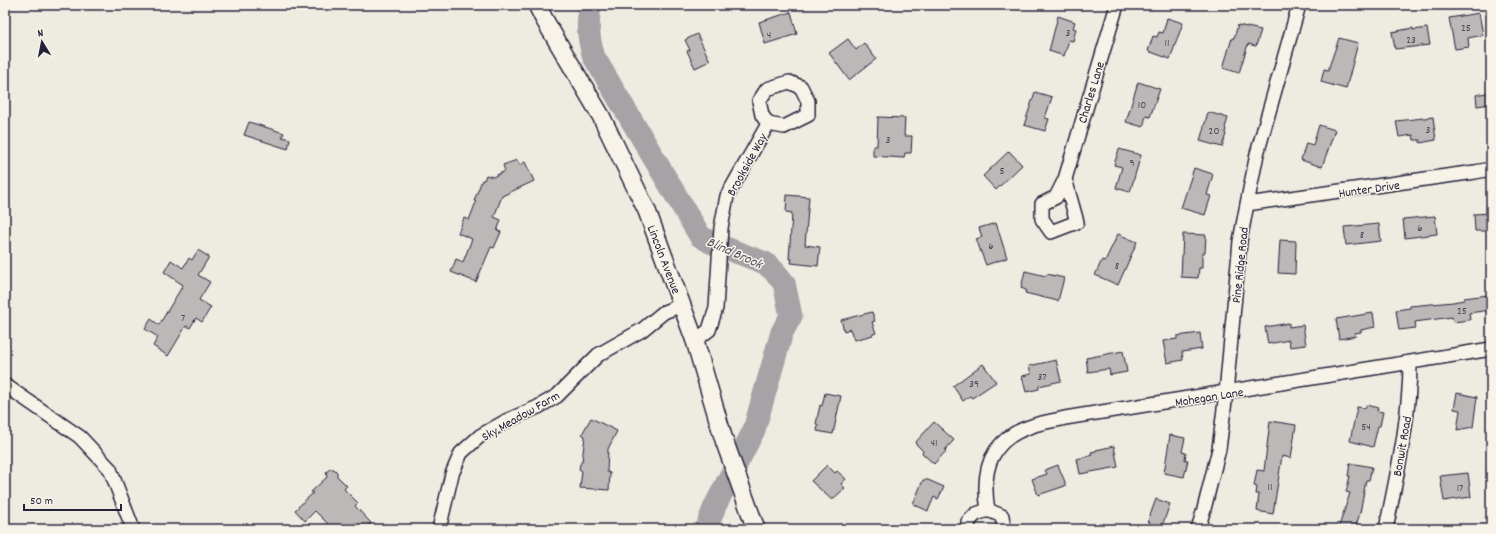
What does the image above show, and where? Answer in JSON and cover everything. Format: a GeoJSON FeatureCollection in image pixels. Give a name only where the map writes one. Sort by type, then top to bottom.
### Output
{"type":"FeatureCollection","features":[{"type":"Feature","properties":{"kind":"street","name":"Lincoln Avenue"},"geometry":{"type":"LineString","coordinates":[[537,5],[601,116],[647,211],[695,341],[724,440],[756,529]]}},
{"type":"Feature","properties":{"kind":"street","name":"Charles Lane"},"geometry":{"type":"LineString","coordinates":[[1065,179],[1117,5]]}},
{"type":"Feature","properties":{"kind":"street","name":"Pine Ridge Road"},"geometry":{"type":"LineString","coordinates":[[1198,529],[1219,449],[1226,393],[1240,241],[1247,204],[1257,154],[1299,5]]}},
{"type":"Feature","properties":{"kind":"street","name":"Brookside Way"},"geometry":{"type":"LineString","coordinates":[[695,341],[708,330],[716,308],[721,228],[727,196],[768,124]]}},
{"type":"Feature","properties":{"kind":"street","name":"Hunter Drive"},"geometry":{"type":"LineString","coordinates":[[1247,204],[1452,176],[1491,169]]}},
{"type":"Feature","properties":{"kind":"street","name":"Sky Meadow Farm"},"geometry":{"type":"LineString","coordinates":[[439,529],[452,474],[461,453],[480,436],[508,420],[538,407],[557,396],[598,355],[642,330],[664,312],[682,304]]}},
{"type":"Feature","properties":{"kind":"street","name":"Mohegan Lane"},"geometry":{"type":"LineString","coordinates":[[988,510],[985,493],[986,475],[992,457],[999,445],[1014,433],[1031,426],[1065,418],[1491,349]]}},
{"type":"Feature","properties":{"kind":"street","name":"Bonwit Road"},"geometry":{"type":"LineString","coordinates":[[1386,529],[1406,427],[1410,388],[1410,362]]}},
{"type":"Feature","properties":{"kind":"street"},"geometry":{"type":"LineString","coordinates":[[5,385],[80,437],[110,469],[133,529]]}},
{"type":"Feature","properties":{"kind":"street"},"geometry":{"type":"LineString","coordinates":[[969,529],[968,522],[976,514],[988,510],[1002,516],[1004,529]]}},
{"type":"Feature","properties":{"kind":"building"},"geometry":{"type":"Polygon","coordinates":[[[791,12],[797,34],[765,44],[759,22],[791,12]]]}},
{"type":"Feature","properties":{"kind":"building"},"geometry":{"type":"Polygon","coordinates":[[[1479,13],[1483,35],[1468,38],[1469,47],[1455,49],[1449,18],[1479,13]]]}},
{"type":"Feature","properties":{"kind":"building"},"geometry":{"type":"Polygon","coordinates":[[[1058,16],[1075,22],[1073,28],[1076,29],[1073,41],[1069,40],[1064,56],[1049,51],[1058,16]]]}},
{"type":"Feature","properties":{"kind":"building"},"geometry":{"type":"Polygon","coordinates":[[[1167,18],[1183,23],[1170,59],[1148,51],[1153,36],[1157,37],[1159,32],[1163,33],[1167,18]]]}},
{"type":"Feature","properties":{"kind":"building"},"geometry":{"type":"Polygon","coordinates":[[[1238,25],[1261,30],[1256,46],[1248,44],[1239,73],[1223,68],[1232,38],[1234,38],[1238,25]]]}},
{"type":"Feature","properties":{"kind":"building"},"geometry":{"type":"Polygon","coordinates":[[[1413,28],[1413,30],[1427,28],[1430,45],[1395,49],[1392,32],[1413,28]]]}},
{"type":"Feature","properties":{"kind":"building"},"geometry":{"type":"Polygon","coordinates":[[[697,34],[710,61],[695,68],[687,51],[690,50],[685,40],[697,34]]]}},
{"type":"Feature","properties":{"kind":"building"},"geometry":{"type":"Polygon","coordinates":[[[1339,38],[1358,43],[1346,89],[1321,82],[1324,69],[1328,70],[1339,38]]]}},
{"type":"Feature","properties":{"kind":"building"},"geometry":{"type":"Polygon","coordinates":[[[848,39],[856,50],[864,43],[876,59],[849,80],[829,53],[848,39]]]}},
{"type":"Feature","properties":{"kind":"building"},"geometry":{"type":"Polygon","coordinates":[[[1138,82],[1160,89],[1150,117],[1146,116],[1143,127],[1126,122],[1138,82]]]}},
{"type":"Feature","properties":{"kind":"building"},"geometry":{"type":"Polygon","coordinates":[[[1035,92],[1052,97],[1045,118],[1049,119],[1045,131],[1024,125],[1035,92]]]}},
{"type":"Feature","properties":{"kind":"building"},"geometry":{"type":"Polygon","coordinates":[[[1491,92],[1491,104],[1477,106],[1476,95],[1491,92]]]}},
{"type":"Feature","properties":{"kind":"building"},"geometry":{"type":"Polygon","coordinates":[[[1208,112],[1228,118],[1225,128],[1226,134],[1222,147],[1200,141],[1208,112]]]}},
{"type":"Feature","properties":{"kind":"building"},"geometry":{"type":"Polygon","coordinates":[[[878,117],[905,118],[904,136],[912,136],[911,153],[905,153],[904,158],[873,156],[873,146],[877,146],[878,117]]]}},
{"type":"Feature","properties":{"kind":"building"},"geometry":{"type":"Polygon","coordinates":[[[1433,117],[1436,140],[1420,143],[1420,140],[1414,140],[1413,135],[1399,137],[1396,121],[1433,117]]]}},
{"type":"Feature","properties":{"kind":"building"},"geometry":{"type":"Polygon","coordinates":[[[249,122],[284,133],[282,137],[290,139],[288,149],[244,135],[249,122]]]}},
{"type":"Feature","properties":{"kind":"building"},"geometry":{"type":"Polygon","coordinates":[[[1319,125],[1335,130],[1322,167],[1301,160],[1306,143],[1313,145],[1319,125]]]}},
{"type":"Feature","properties":{"kind":"building"},"geometry":{"type":"Polygon","coordinates":[[[1119,149],[1141,155],[1130,192],[1116,188],[1122,167],[1114,165],[1119,149]]]}},
{"type":"Feature","properties":{"kind":"building"},"geometry":{"type":"Polygon","coordinates":[[[1009,151],[1022,165],[996,190],[983,176],[1009,151]]]}},
{"type":"Feature","properties":{"kind":"building"},"geometry":{"type":"Polygon","coordinates":[[[517,160],[520,165],[525,162],[534,181],[502,196],[494,217],[501,220],[497,231],[501,232],[494,248],[491,247],[476,282],[451,272],[456,259],[463,262],[472,239],[458,233],[464,218],[469,220],[482,180],[484,180],[486,175],[493,177],[505,171],[503,165],[517,160]]]}},
{"type":"Feature","properties":{"kind":"building"},"geometry":{"type":"Polygon","coordinates":[[[1194,168],[1213,174],[1207,195],[1211,196],[1205,215],[1181,208],[1194,168]]]}},
{"type":"Feature","properties":{"kind":"building"},"geometry":{"type":"Polygon","coordinates":[[[787,195],[809,197],[805,245],[820,247],[818,266],[791,263],[792,259],[789,259],[792,213],[786,212],[787,195]]]}},
{"type":"Feature","properties":{"kind":"building"},"geometry":{"type":"Polygon","coordinates":[[[1491,213],[1491,231],[1475,231],[1474,214],[1491,213]]]}},
{"type":"Feature","properties":{"kind":"building"},"geometry":{"type":"Polygon","coordinates":[[[1435,216],[1437,234],[1405,238],[1403,219],[1435,216]]]}},
{"type":"Feature","properties":{"kind":"building"},"geometry":{"type":"Polygon","coordinates":[[[996,223],[1007,258],[986,265],[976,239],[982,237],[979,228],[996,223]]]}},
{"type":"Feature","properties":{"kind":"building"},"geometry":{"type":"Polygon","coordinates":[[[1379,224],[1381,241],[1346,245],[1344,227],[1379,224]]]}},
{"type":"Feature","properties":{"kind":"building"},"geometry":{"type":"Polygon","coordinates":[[[1118,234],[1137,242],[1118,285],[1095,275],[1102,260],[1105,261],[1118,234]]]}},
{"type":"Feature","properties":{"kind":"building"},"geometry":{"type":"Polygon","coordinates":[[[1183,234],[1206,235],[1205,253],[1202,253],[1202,268],[1199,268],[1198,278],[1181,277],[1183,234]]]}},
{"type":"Feature","properties":{"kind":"building"},"geometry":{"type":"Polygon","coordinates":[[[1280,240],[1296,241],[1295,274],[1278,273],[1280,240]]]}},
{"type":"Feature","properties":{"kind":"building"},"geometry":{"type":"Polygon","coordinates":[[[198,250],[209,257],[198,275],[210,282],[199,300],[211,307],[202,322],[196,318],[190,328],[186,326],[168,356],[153,346],[158,337],[145,329],[151,319],[159,325],[183,285],[164,272],[171,260],[183,268],[189,258],[192,260],[198,250]]]}},
{"type":"Feature","properties":{"kind":"building"},"geometry":{"type":"Polygon","coordinates":[[[1025,271],[1046,276],[1047,274],[1064,278],[1058,301],[1025,293],[1026,290],[1021,288],[1025,271]]]}},
{"type":"Feature","properties":{"kind":"building"},"geometry":{"type":"Polygon","coordinates":[[[1488,295],[1490,310],[1469,313],[1470,320],[1453,322],[1452,317],[1415,322],[1416,328],[1399,330],[1396,310],[1410,308],[1410,306],[1453,302],[1464,300],[1464,298],[1488,295]]]}},
{"type":"Feature","properties":{"kind":"building"},"geometry":{"type":"Polygon","coordinates":[[[872,312],[875,321],[872,322],[876,333],[854,340],[850,329],[844,331],[841,320],[872,312]]]}},
{"type":"Feature","properties":{"kind":"building"},"geometry":{"type":"Polygon","coordinates":[[[1373,313],[1375,327],[1361,330],[1361,332],[1355,333],[1356,336],[1339,339],[1336,319],[1373,313]]]}},
{"type":"Feature","properties":{"kind":"building"},"geometry":{"type":"Polygon","coordinates":[[[1289,323],[1289,327],[1303,325],[1306,345],[1290,347],[1289,340],[1268,344],[1265,327],[1289,323]]]}},
{"type":"Feature","properties":{"kind":"building"},"geometry":{"type":"Polygon","coordinates":[[[1200,333],[1202,349],[1182,352],[1183,360],[1167,363],[1163,341],[1177,339],[1177,336],[1200,333]]]}},
{"type":"Feature","properties":{"kind":"building"},"geometry":{"type":"Polygon","coordinates":[[[1123,351],[1127,372],[1110,375],[1109,369],[1088,372],[1086,358],[1123,351]]]}},
{"type":"Feature","properties":{"kind":"building"},"geometry":{"type":"Polygon","coordinates":[[[1056,360],[1061,381],[1039,386],[1039,389],[1026,392],[1022,376],[1031,374],[1029,366],[1056,360]]]}},
{"type":"Feature","properties":{"kind":"building"},"geometry":{"type":"Polygon","coordinates":[[[983,364],[996,382],[972,398],[970,396],[963,401],[953,386],[983,364]]]}},
{"type":"Feature","properties":{"kind":"building"},"geometry":{"type":"Polygon","coordinates":[[[825,393],[841,396],[833,434],[817,431],[818,425],[816,424],[820,405],[822,406],[825,393]]]}},
{"type":"Feature","properties":{"kind":"building"},"geometry":{"type":"Polygon","coordinates":[[[1457,393],[1477,397],[1473,427],[1457,430],[1460,410],[1454,409],[1457,393]]]}},
{"type":"Feature","properties":{"kind":"building"},"geometry":{"type":"Polygon","coordinates":[[[1366,405],[1378,408],[1377,411],[1383,412],[1373,447],[1350,441],[1357,407],[1366,408],[1366,405]]]}},
{"type":"Feature","properties":{"kind":"building"},"geometry":{"type":"Polygon","coordinates":[[[591,418],[617,431],[608,449],[607,472],[610,473],[609,490],[580,488],[582,471],[579,469],[582,461],[585,436],[582,434],[591,418]]]}},
{"type":"Feature","properties":{"kind":"building"},"geometry":{"type":"Polygon","coordinates":[[[1270,421],[1296,425],[1291,458],[1282,456],[1273,514],[1257,511],[1259,494],[1256,494],[1257,487],[1254,486],[1257,470],[1264,471],[1270,421]]]}},
{"type":"Feature","properties":{"kind":"building"},"geometry":{"type":"Polygon","coordinates":[[[934,422],[954,440],[934,464],[922,453],[923,451],[915,443],[934,422]]]}},
{"type":"Feature","properties":{"kind":"building"},"geometry":{"type":"Polygon","coordinates":[[[1170,435],[1185,438],[1182,452],[1186,453],[1185,460],[1188,460],[1184,477],[1164,473],[1170,435]]]}},
{"type":"Feature","properties":{"kind":"building"},"geometry":{"type":"Polygon","coordinates":[[[1114,446],[1118,467],[1080,474],[1077,459],[1092,455],[1091,452],[1096,450],[1114,446]]]}},
{"type":"Feature","properties":{"kind":"building"},"geometry":{"type":"Polygon","coordinates":[[[1350,463],[1372,467],[1369,480],[1366,480],[1360,513],[1355,529],[1338,529],[1350,493],[1346,492],[1350,476],[1348,476],[1350,463]]]}},
{"type":"Feature","properties":{"kind":"building"},"geometry":{"type":"Polygon","coordinates":[[[827,465],[835,473],[837,471],[846,479],[841,484],[845,488],[832,500],[811,481],[827,465]]]}},
{"type":"Feature","properties":{"kind":"building"},"geometry":{"type":"Polygon","coordinates":[[[1058,465],[1065,482],[1065,486],[1038,495],[1032,479],[1047,474],[1045,470],[1058,465]]]}},
{"type":"Feature","properties":{"kind":"building"},"geometry":{"type":"Polygon","coordinates":[[[330,469],[334,469],[337,472],[337,476],[347,486],[344,489],[358,503],[355,506],[371,523],[365,529],[333,529],[315,511],[305,521],[295,510],[327,477],[326,472],[330,469]]]}},
{"type":"Feature","properties":{"kind":"building"},"geometry":{"type":"Polygon","coordinates":[[[1468,473],[1471,497],[1444,501],[1440,476],[1468,473]]]}},
{"type":"Feature","properties":{"kind":"building"},"geometry":{"type":"Polygon","coordinates":[[[923,480],[928,480],[944,487],[938,499],[934,497],[928,511],[913,504],[923,480]]]}},
{"type":"Feature","properties":{"kind":"building"},"geometry":{"type":"Polygon","coordinates":[[[1156,499],[1170,504],[1161,529],[1147,529],[1150,522],[1148,521],[1156,499]]]}},
{"type":"Feature","properties":{"kind":"waterway","name":"Blind Brook"},"geometry":{"type":"LineString","coordinates":[[590,5],[589,31],[590,44],[594,57],[700,236],[710,242],[765,263],[784,283],[791,316],[782,332],[754,430],[715,506],[706,529]]}}]}
